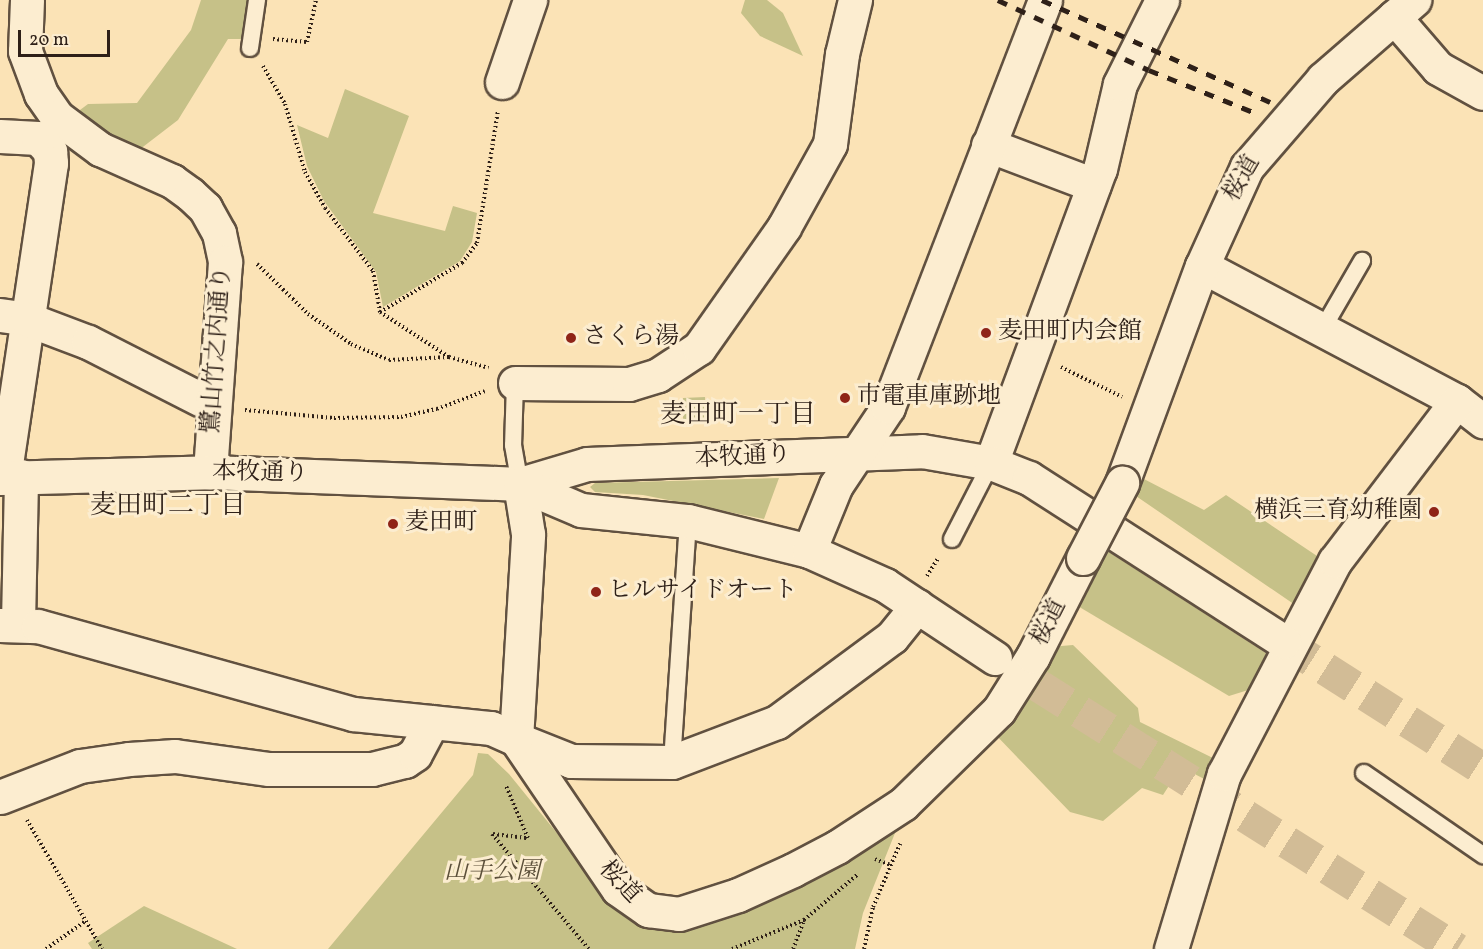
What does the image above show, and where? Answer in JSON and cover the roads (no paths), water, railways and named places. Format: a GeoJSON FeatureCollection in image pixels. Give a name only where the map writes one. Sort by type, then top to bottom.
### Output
{"type":"FeatureCollection","features":[{"type":"Feature","properties":{"kind":"street","name":"鷺山竹之内通り"},"geometry":{"type":"LineString","coordinates":[[27,0],[25,51],[41,94],[57,117],[100,150],[172,182],[190,194],[214,222],[222,244],[225,262],[206,401],[210,472]]}},
{"type":"Feature","properties":{"kind":"street"},"geometry":{"type":"LineString","coordinates":[[502,82],[530,0]]}},
{"type":"Feature","properties":{"kind":"street"},"geometry":{"type":"LineString","coordinates":[[515,383],[629,384],[658,375],[699,348],[784,227],[830,144],[842,54],[855,0]]}},
{"type":"Feature","properties":{"kind":"street"},"geometry":{"type":"LineString","coordinates":[[809,551],[836,485],[861,452],[888,407],[1045,0]]}},
{"type":"Feature","properties":{"kind":"street"},"geometry":{"type":"LineString","coordinates":[[991,463],[1094,185],[1120,84],[1162,0]]}},
{"type":"Feature","properties":{"kind":"street"},"geometry":{"type":"LineString","coordinates":[[1404,9],[1437,68],[1483,93]]}},
{"type":"Feature","properties":{"kind":"street","name":"桜道"},"geometry":{"type":"LineString","coordinates":[[516,739],[618,889],[648,910],[680,914],[738,895],[837,847],[903,804],[999,710],[1033,656],[1122,483],[1202,266],[1238,182],[1256,154],[1323,79],[1404,9]]}},
{"type":"Feature","properties":{"kind":"street"},"geometry":{"type":"LineString","coordinates":[[0,136],[39,138],[50,150],[14,317],[8,477],[9,624],[353,714],[491,728],[571,760],[672,762],[777,722],[892,637],[927,594]]}},
{"type":"Feature","properties":{"kind":"street"},"geometry":{"type":"LineString","coordinates":[[988,145],[1094,185]]}},
{"type":"Feature","properties":{"kind":"street"},"geometry":{"type":"LineString","coordinates":[[1202,266],[1457,401],[1483,421]]}},
{"type":"Feature","properties":{"kind":"street"},"geometry":{"type":"LineString","coordinates":[[14,317],[88,342],[206,401]]}},
{"type":"Feature","properties":{"kind":"street"},"geometry":{"type":"LineString","coordinates":[[1171,949],[1224,774],[1335,561],[1457,401]]}},
{"type":"Feature","properties":{"kind":"street","name":"本牧通り"},"geometry":{"type":"LineString","coordinates":[[8,477],[210,472],[520,484],[587,464],[922,451],[991,463],[1066,500],[1284,642]]}},
{"type":"Feature","properties":{"kind":"street"},"geometry":{"type":"LineString","coordinates":[[516,739],[528,534],[520,484]]}},
{"type":"Feature","properties":{"kind":"street","name":"本牧通り"},"geometry":{"type":"LineString","coordinates":[[520,484],[581,510],[688,521],[809,551],[927,594],[995,658]]}},
{"type":"Feature","properties":{"kind":"street"},"geometry":{"type":"LineString","coordinates":[[6,794],[80,766],[140,758],[175,756],[269,769],[372,769],[405,761],[415,754],[432,722]]}},
{"type":"Feature","properties":{"kind":"lane"},"geometry":{"type":"LineString","coordinates":[[250,42],[257,0]]}},
{"type":"Feature","properties":{"kind":"lane"},"geometry":{"type":"LineString","coordinates":[[1322,330],[1362,261]]}},
{"type":"Feature","properties":{"kind":"lane"},"geometry":{"type":"LineString","coordinates":[[515,383],[513,445],[520,484]]}},
{"type":"Feature","properties":{"kind":"lane"},"geometry":{"type":"LineString","coordinates":[[952,539],[991,463]]}},
{"type":"Feature","properties":{"kind":"lane"},"geometry":{"type":"LineString","coordinates":[[672,762],[688,521]]}},
{"type":"Feature","properties":{"kind":"lane"},"geometry":{"type":"LineString","coordinates":[[1364,773],[1483,855]]}},
{"type":"Feature","properties":{"kind":"tunnel"},"geometry":{"type":"LineString","coordinates":[[1284,642],[1483,769]]}},
{"type":"Feature","properties":{"kind":"tunnel"},"geometry":{"type":"LineString","coordinates":[[997,659],[1457,949]]}},
{"type":"Feature","properties":{"kind":"railway"},"geometry":{"type":"LineString","coordinates":[[998,0],[1149,70],[1258,114]]}},
{"type":"Feature","properties":{"kind":"railway"},"geometry":{"type":"LineString","coordinates":[[1042,0],[1270,102]]}},
{"type":"Feature","properties":{"kind":"place","name":"麦田町内会館"},"geometry":{"type":"Point","coordinates":[986,333]}},
{"type":"Feature","properties":{"kind":"place","name":"さくら湯"},"geometry":{"type":"Point","coordinates":[571,338]}},
{"type":"Feature","properties":{"kind":"place","name":"市電車庫跡地"},"geometry":{"type":"Point","coordinates":[845,398]}},
{"type":"Feature","properties":{"kind":"place","name":"横浜三育幼稚園"},"geometry":{"type":"Point","coordinates":[1434,512]}},
{"type":"Feature","properties":{"kind":"place","name":"麦田町"},"geometry":{"type":"Point","coordinates":[393,524]}},
{"type":"Feature","properties":{"kind":"place","name":"ヒルサイドオート"},"geometry":{"type":"Point","coordinates":[596,592]}},
{"type":"Feature","properties":{"kind":"district","name":"麦田町一丁目"},"geometry":{"type":"Point","coordinates":[738,416]}},
{"type":"Feature","properties":{"kind":"district","name":"麦田町二丁目"},"geometry":{"type":"Point","coordinates":[168,507]}},
{"type":"Feature","properties":{"kind":"park label","name":"山手公園"},"geometry":{"type":"Point","coordinates":[492,873]}}]}
